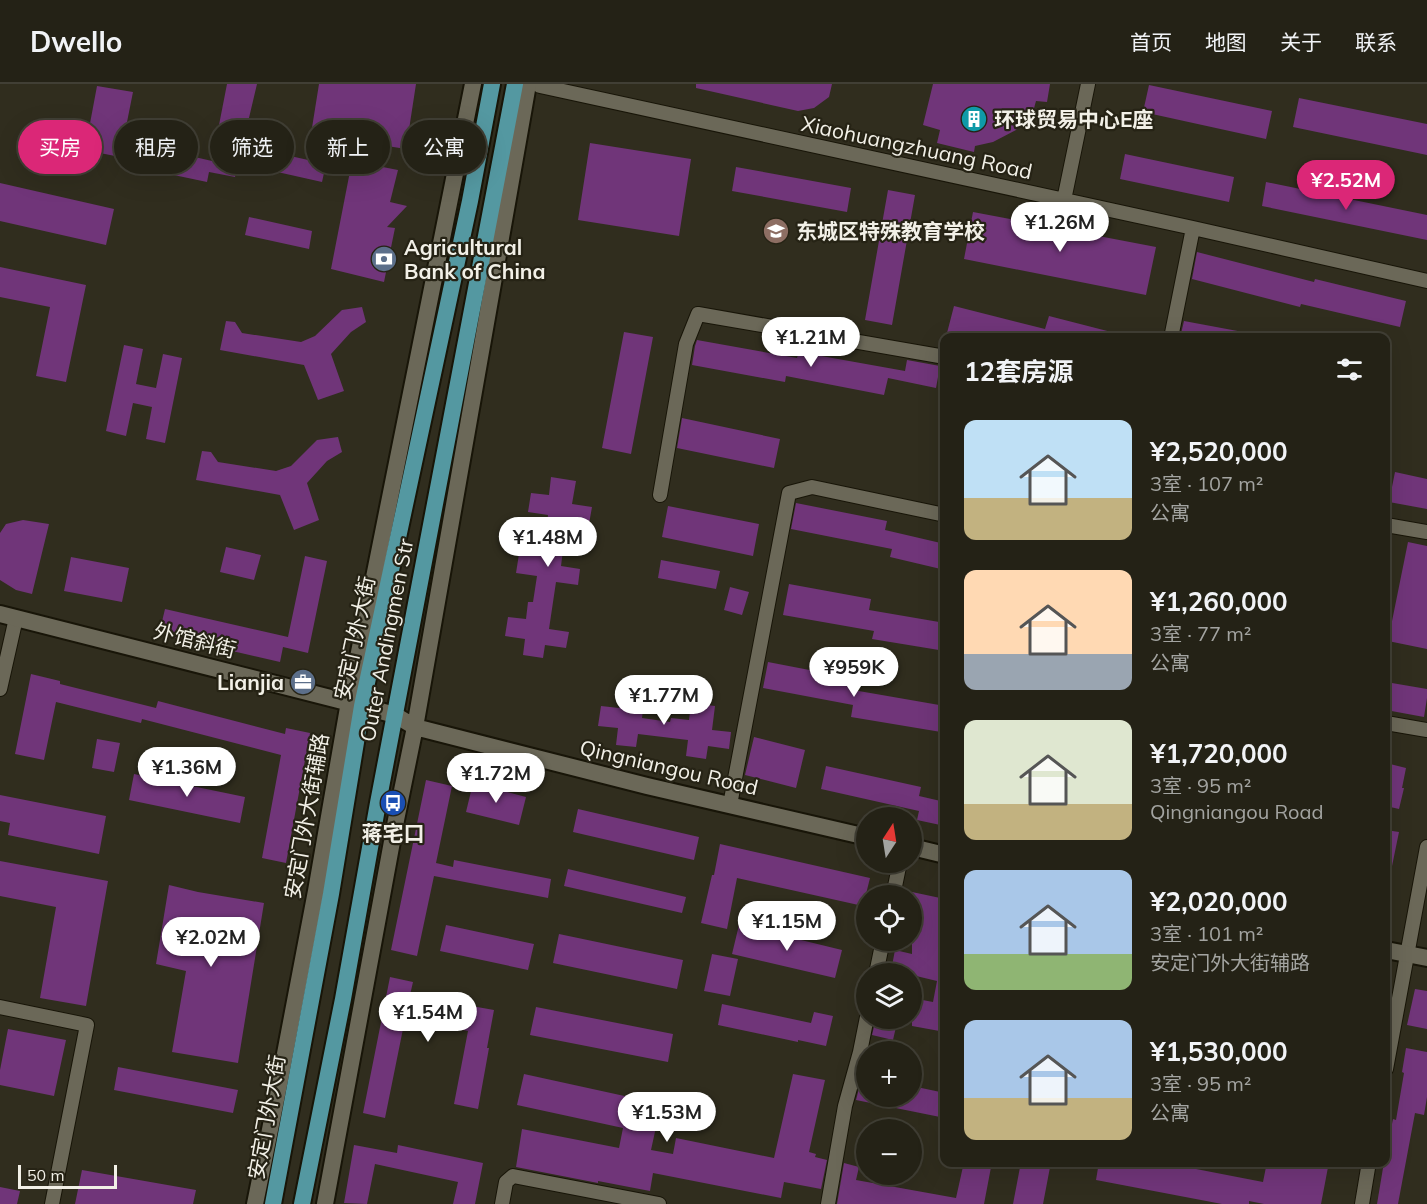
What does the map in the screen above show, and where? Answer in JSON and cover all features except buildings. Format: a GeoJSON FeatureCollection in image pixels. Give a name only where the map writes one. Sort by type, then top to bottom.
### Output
{"type":"FeatureCollection","features":[{"type":"Feature","properties":{"kind":"main road","name":"安定门外大街"},"geometry":{"type":"LineString","coordinates":[[273,1204],[331,894],[356,704],[468,212],[492,84]]}},
{"type":"Feature","properties":{"kind":"main road","name":"Outer Andingmen Str"},"geometry":{"type":"LineString","coordinates":[[302,1204],[343,999],[515,84]]}},
{"type":"Feature","properties":{"kind":"street","name":"安定门外大街辅路"},"geometry":{"type":"LineString","coordinates":[[255,1204],[356,704],[473,84]]}},
{"type":"Feature","properties":{"kind":"street"},"geometry":{"type":"LineString","coordinates":[[325,1204],[415,727],[528,84]]}},
{"type":"Feature","properties":{"kind":"street","name":"Xiaohuangzhuang Road"},"geometry":{"type":"LineString","coordinates":[[539,84],[1427,281]]}},
{"type":"Feature","properties":{"kind":"street"},"geometry":{"type":"LineString","coordinates":[[1064,200],[1088,84]]}},
{"type":"Feature","properties":{"kind":"street"},"geometry":{"type":"LineString","coordinates":[[1172,333],[1193,228]]}},
{"type":"Feature","properties":{"kind":"street"},"geometry":{"type":"LineString","coordinates":[[660,495],[686,344],[698,314],[940,356]]}},
{"type":"Feature","properties":{"kind":"street"},"geometry":{"type":"LineString","coordinates":[[730,805],[789,493],[812,487],[940,514]]}},
{"type":"Feature","properties":{"kind":"street"},"geometry":{"type":"LineString","coordinates":[[1390,526],[1427,532]]}},
{"type":"Feature","properties":{"kind":"street","name":"外馆斜街"},"geometry":{"type":"LineString","coordinates":[[0,614],[395,715]]}},
{"type":"Feature","properties":{"kind":"street"},"geometry":{"type":"LineString","coordinates":[[0,688],[16,618]]}},
{"type":"Feature","properties":{"kind":"street","name":"Qingniangou Road"},"geometry":{"type":"LineString","coordinates":[[395,715],[415,727],[595,773],[856,834]]}},
{"type":"Feature","properties":{"kind":"street"},"geometry":{"type":"LineString","coordinates":[[1390,724],[1427,730]]}},
{"type":"Feature","properties":{"kind":"street"},"geometry":{"type":"LineString","coordinates":[[371,841],[396,820]]}},
{"type":"Feature","properties":{"kind":"street"},"geometry":{"type":"LineString","coordinates":[[1390,1047],[1427,847]]}},
{"type":"Feature","properties":{"kind":"street"},"geometry":{"type":"LineString","coordinates":[[922,849],[940,854]]}},
{"type":"Feature","properties":{"kind":"street"},"geometry":{"type":"LineString","coordinates":[[1390,951],[1427,958]]}},
{"type":"Feature","properties":{"kind":"street"},"geometry":{"type":"LineString","coordinates":[[0,1007],[87,1025],[52,1204]]}},
{"type":"Feature","properties":{"kind":"street"},"geometry":{"type":"LineString","coordinates":[[828,1204],[845,1106],[865,1029]]}},
{"type":"Feature","properties":{"kind":"street"},"geometry":{"type":"LineString","coordinates":[[1362,1204],[1368,1167]]}},
{"type":"Feature","properties":{"kind":"street"},"geometry":{"type":"LineString","coordinates":[[502,1204],[506,1182],[513,1176],[659,1204]]}},
{"type":"Feature","properties":{"kind":"place","name":"环球贸易中心E座"},"geometry":{"type":"Point","coordinates":[974,119]}},
{"type":"Feature","properties":{"kind":"place","name":"东城区特殊教育学校"},"geometry":{"type":"Point","coordinates":[776,231]}},
{"type":"Feature","properties":{"kind":"place","name":"Agricultural Bank of China"},"geometry":{"type":"Point","coordinates":[384,259]}},
{"type":"Feature","properties":{"kind":"place","name":"Lianjia"},"geometry":{"type":"Point","coordinates":[303,682]}},
{"type":"Feature","properties":{"kind":"place","name":"蒋宅口"},"geometry":{"type":"Point","coordinates":[393,803]}}]}
